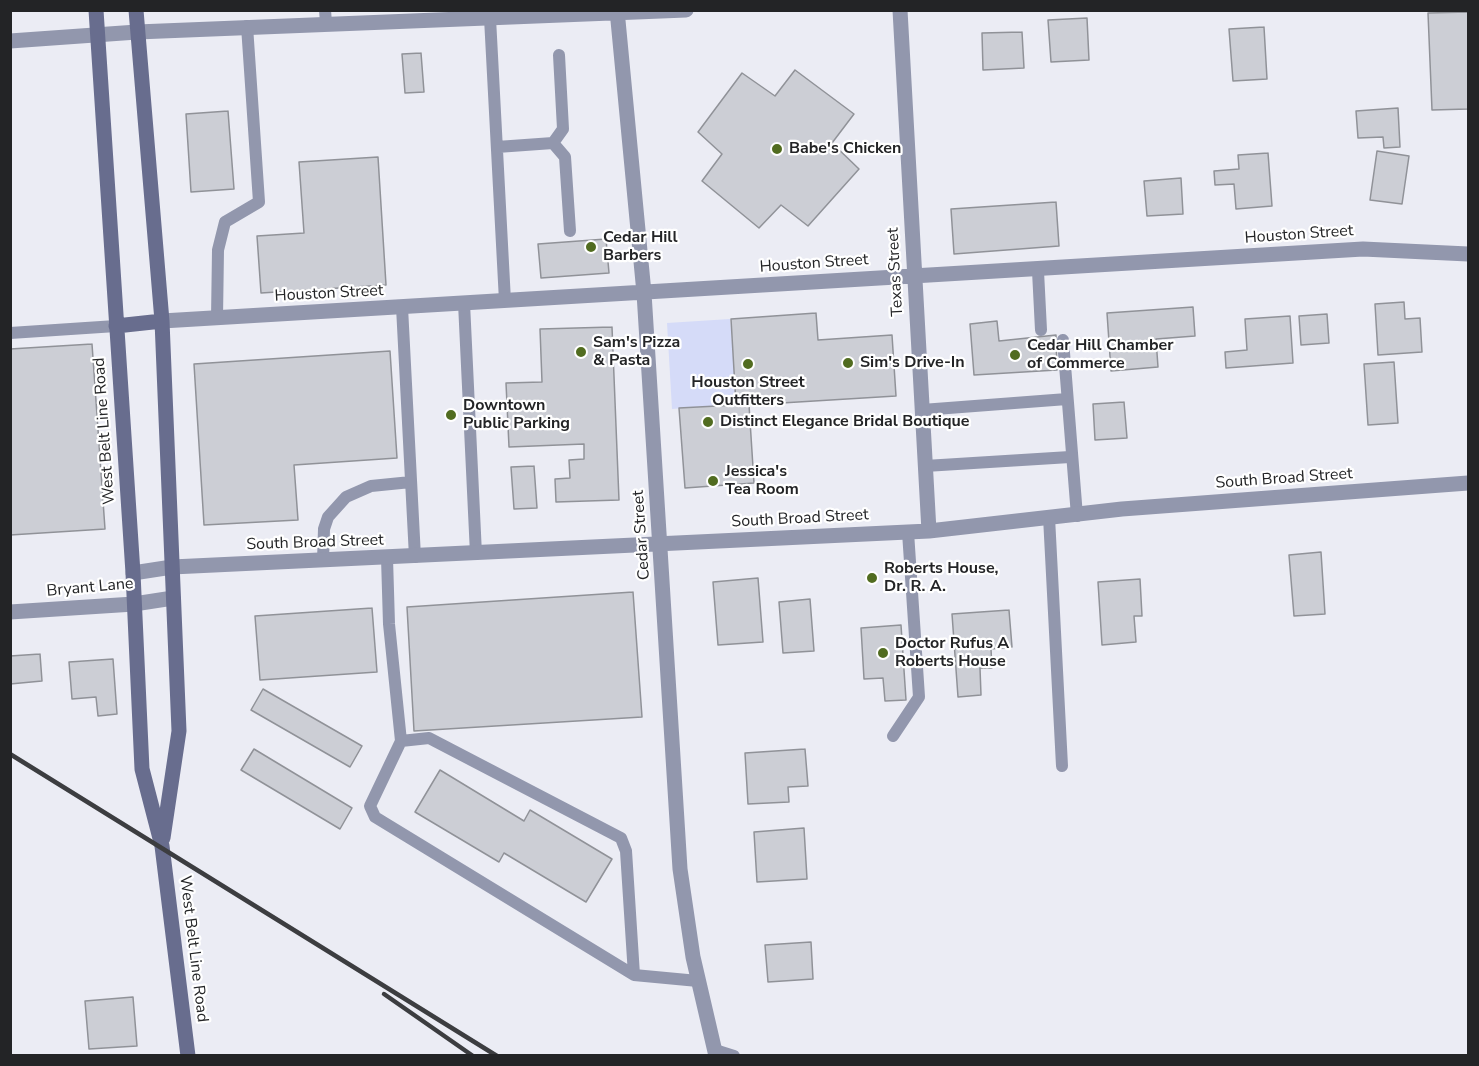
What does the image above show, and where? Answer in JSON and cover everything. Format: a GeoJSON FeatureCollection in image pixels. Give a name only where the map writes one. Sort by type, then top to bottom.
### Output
{"type":"FeatureCollection","features":[{"type":"Feature","properties":{"kind":"main road","name":"West Belt Line Road"},"geometry":{"type":"LineString","coordinates":[[96,10],[133,573],[142,769],[162,846],[188,1056]]}},
{"type":"Feature","properties":{"kind":"main road","name":"West Belt Line Road"},"geometry":{"type":"LineString","coordinates":[[136,10],[162,321],[179,731],[162,846]]}},
{"type":"Feature","properties":{"kind":"main road"},"geometry":{"type":"LineString","coordinates":[[116,326],[162,321]]}},
{"type":"Feature","properties":{"kind":"street"},"geometry":{"type":"LineString","coordinates":[[10,41],[247,26],[325,17],[490,18],[686,10]]}},
{"type":"Feature","properties":{"kind":"street","name":"Texas Street"},"geometry":{"type":"LineString","coordinates":[[900,10],[929,531]]}},
{"type":"Feature","properties":{"kind":"street","name":"Cedar Street"},"geometry":{"type":"LineString","coordinates":[[617,13],[644,293],[680,869],[698,981],[715,1053]]}},
{"type":"Feature","properties":{"kind":"street","name":"Houston Street"},"geometry":{"type":"LineString","coordinates":[[162,321],[914,276],[1038,271],[1363,249],[1468,254]]}},
{"type":"Feature","properties":{"kind":"street","name":"South Broad Street"},"geometry":{"type":"LineString","coordinates":[[133,573],[172,567],[929,531],[1049,517],[1077,516],[1122,509],[1468,483]]}},
{"type":"Feature","properties":{"kind":"street","name":"Bryant Lane"},"geometry":{"type":"LineString","coordinates":[[10,612],[134,604],[173,598]]}},
{"type":"Feature","properties":{"kind":"lane"},"geometry":{"type":"LineString","coordinates":[[490,18],[505,301]]}},
{"type":"Feature","properties":{"kind":"lane"},"geometry":{"type":"LineString","coordinates":[[217,318],[218,250],[225,222],[259,202],[247,26]]}},
{"type":"Feature","properties":{"kind":"lane"},"geometry":{"type":"LineString","coordinates":[[553,143],[563,129],[559,55]]}},
{"type":"Feature","properties":{"kind":"lane"},"geometry":{"type":"LineString","coordinates":[[497,147],[553,143]]}},
{"type":"Feature","properties":{"kind":"lane"},"geometry":{"type":"LineString","coordinates":[[553,143],[565,157],[570,231]]}},
{"type":"Feature","properties":{"kind":"lane"},"geometry":{"type":"LineString","coordinates":[[1038,271],[1041,330]]}},
{"type":"Feature","properties":{"kind":"lane"},"geometry":{"type":"LineString","coordinates":[[464,303],[476,554]]}},
{"type":"Feature","properties":{"kind":"lane"},"geometry":{"type":"LineString","coordinates":[[402,307],[415,557]]}},
{"type":"Feature","properties":{"kind":"lane"},"geometry":{"type":"LineString","coordinates":[[10,333],[116,326]]}},
{"type":"Feature","properties":{"kind":"lane"},"geometry":{"type":"LineString","coordinates":[[1063,340],[1070,457],[1077,516]]}},
{"type":"Feature","properties":{"kind":"lane"},"geometry":{"type":"LineString","coordinates":[[922,410],[1067,399]]}},
{"type":"Feature","properties":{"kind":"lane"},"geometry":{"type":"LineString","coordinates":[[925,466],[1070,457]]}},
{"type":"Feature","properties":{"kind":"lane"},"geometry":{"type":"LineString","coordinates":[[323,561],[324,529],[328,517],[346,497],[371,486],[411,482]]}},
{"type":"Feature","properties":{"kind":"lane"},"geometry":{"type":"LineString","coordinates":[[1049,517],[1062,766]]}},
{"type":"Feature","properties":{"kind":"lane"},"geometry":{"type":"LineString","coordinates":[[893,736],[919,697],[908,532]]}},
{"type":"Feature","properties":{"kind":"lane"},"geometry":{"type":"LineString","coordinates":[[387,558],[389,624],[402,741],[370,806],[375,817],[634,975],[698,981]]}},
{"type":"Feature","properties":{"kind":"lane"},"geometry":{"type":"LineString","coordinates":[[402,741],[429,738],[621,838],[626,851],[634,975]]}},
{"type":"Feature","properties":{"kind":"lane"},"geometry":{"type":"LineString","coordinates":[[715,1053],[734,1056]]}},
{"type":"Feature","properties":{"kind":"shaded area"},"geometry":{"type":"Polygon","coordinates":[[[730,319],[737,404],[672,409],[667,323],[730,319]]]}},
{"type":"Feature","properties":{"kind":"building"},"geometry":{"type":"Polygon","coordinates":[[[1468,12],[1468,109],[1432,110],[1428,13],[1468,12]]]}},
{"type":"Feature","properties":{"kind":"building"},"geometry":{"type":"Polygon","coordinates":[[[1087,18],[1089,60],[1051,62],[1048,20],[1087,18]]]}},
{"type":"Feature","properties":{"kind":"building"},"geometry":{"type":"Polygon","coordinates":[[[1264,27],[1267,79],[1233,81],[1229,29],[1264,27]]]}},
{"type":"Feature","properties":{"kind":"building"},"geometry":{"type":"Polygon","coordinates":[[[1022,32],[1024,68],[983,70],[982,33],[1022,32]]]}},
{"type":"Feature","properties":{"kind":"building"},"geometry":{"type":"Polygon","coordinates":[[[421,53],[424,92],[405,93],[402,54],[421,53]]]}},
{"type":"Feature","properties":{"kind":"building","name":"Babe's Chicken"},"geometry":{"type":"Polygon","coordinates":[[[795,70],[854,114],[832,143],[859,169],[808,226],[781,205],[759,228],[702,181],[722,154],[698,132],[742,73],[775,96],[795,70]]]}},
{"type":"Feature","properties":{"kind":"building"},"geometry":{"type":"Polygon","coordinates":[[[1398,108],[1400,147],[1384,148],[1383,137],[1358,138],[1356,111],[1398,108]]]}},
{"type":"Feature","properties":{"kind":"building"},"geometry":{"type":"Polygon","coordinates":[[[228,111],[234,189],[191,192],[186,114],[228,111]]]}},
{"type":"Feature","properties":{"kind":"building"},"geometry":{"type":"Polygon","coordinates":[[[1377,151],[1409,156],[1402,204],[1370,200],[1377,151]]]}},
{"type":"Feature","properties":{"kind":"building"},"geometry":{"type":"Polygon","coordinates":[[[1268,153],[1272,206],[1236,209],[1234,184],[1215,185],[1214,171],[1239,169],[1238,155],[1268,153]]]}},
{"type":"Feature","properties":{"kind":"building"},"geometry":{"type":"Polygon","coordinates":[[[378,157],[386,285],[261,293],[257,236],[304,233],[299,162],[378,157]]]}},
{"type":"Feature","properties":{"kind":"building"},"geometry":{"type":"Polygon","coordinates":[[[1181,178],[1183,214],[1147,216],[1144,181],[1181,178]]]}},
{"type":"Feature","properties":{"kind":"building"},"geometry":{"type":"Polygon","coordinates":[[[1056,202],[1059,246],[954,254],[951,209],[1056,202]]]}},
{"type":"Feature","properties":{"kind":"building"},"geometry":{"type":"Polygon","coordinates":[[[606,239],[609,273],[541,278],[538,244],[606,239]]]}},
{"type":"Feature","properties":{"kind":"building"},"geometry":{"type":"Polygon","coordinates":[[[1404,302],[1405,319],[1420,318],[1422,352],[1378,355],[1375,304],[1404,302]]]}},
{"type":"Feature","properties":{"kind":"building"},"geometry":{"type":"Polygon","coordinates":[[[1193,307],[1195,336],[1156,339],[1158,367],[1111,371],[1107,313],[1193,307]]]}},
{"type":"Feature","properties":{"kind":"building"},"geometry":{"type":"Polygon","coordinates":[[[816,313],[818,340],[892,335],[896,396],[749,405],[754,483],[685,488],[679,408],[736,405],[731,319],[816,313]]]}},
{"type":"Feature","properties":{"kind":"building"},"geometry":{"type":"Polygon","coordinates":[[[1327,314],[1329,343],[1301,345],[1299,316],[1327,314]]]}},
{"type":"Feature","properties":{"kind":"building"},"geometry":{"type":"Polygon","coordinates":[[[1290,316],[1293,363],[1226,368],[1225,352],[1247,350],[1245,319],[1290,316]]]}},
{"type":"Feature","properties":{"kind":"building","name":"Cedar Hill Chamber of Commerce"},"geometry":{"type":"Polygon","coordinates":[[[997,321],[999,341],[1056,335],[1057,370],[974,375],[970,324],[997,321]]]}},
{"type":"Feature","properties":{"kind":"building"},"geometry":{"type":"Polygon","coordinates":[[[612,327],[619,500],[556,502],[555,479],[570,478],[569,460],[584,459],[584,444],[509,447],[506,383],[542,382],[540,329],[612,327]]]}},
{"type":"Feature","properties":{"kind":"building"},"geometry":{"type":"Polygon","coordinates":[[[92,344],[105,529],[10,535],[10,349],[92,344]]]}},
{"type":"Feature","properties":{"kind":"building"},"geometry":{"type":"Polygon","coordinates":[[[390,351],[397,458],[294,465],[298,520],[204,525],[194,364],[390,351]]]}},
{"type":"Feature","properties":{"kind":"building"},"geometry":{"type":"Polygon","coordinates":[[[1394,362],[1398,423],[1368,425],[1364,364],[1394,362]]]}},
{"type":"Feature","properties":{"kind":"building"},"geometry":{"type":"Polygon","coordinates":[[[1124,402],[1127,438],[1095,440],[1093,404],[1124,402]]]}},
{"type":"Feature","properties":{"kind":"building"},"geometry":{"type":"Polygon","coordinates":[[[534,466],[537,508],[514,509],[511,467],[534,466]]]}},
{"type":"Feature","properties":{"kind":"building"},"geometry":{"type":"Polygon","coordinates":[[[1321,552],[1325,614],[1294,616],[1289,555],[1321,552]]]}},
{"type":"Feature","properties":{"kind":"building"},"geometry":{"type":"Polygon","coordinates":[[[758,578],[763,642],[718,645],[713,582],[758,578]]]}},
{"type":"Feature","properties":{"kind":"building"},"geometry":{"type":"Polygon","coordinates":[[[1140,579],[1142,616],[1134,616],[1136,642],[1102,645],[1098,582],[1140,579]]]}},
{"type":"Feature","properties":{"kind":"building"},"geometry":{"type":"Polygon","coordinates":[[[633,592],[642,717],[414,731],[407,607],[633,592]]]}},
{"type":"Feature","properties":{"kind":"building"},"geometry":{"type":"Polygon","coordinates":[[[810,599],[814,651],[783,653],[779,602],[810,599]]]}},
{"type":"Feature","properties":{"kind":"building"},"geometry":{"type":"Polygon","coordinates":[[[372,608],[377,672],[260,680],[255,616],[372,608]]]}},
{"type":"Feature","properties":{"kind":"building"},"geometry":{"type":"Polygon","coordinates":[[[1009,610],[1012,647],[991,649],[992,668],[980,668],[981,695],[958,697],[952,614],[1009,610]]]}},
{"type":"Feature","properties":{"kind":"building","name":"Doctor Rufus A Roberts House"},"geometry":{"type":"Polygon","coordinates":[[[901,625],[906,700],[885,701],[883,678],[864,679],[861,628],[901,625]]]}},
{"type":"Feature","properties":{"kind":"building"},"geometry":{"type":"Polygon","coordinates":[[[40,654],[42,681],[10,684],[10,656],[40,654]]]}},
{"type":"Feature","properties":{"kind":"building"},"geometry":{"type":"Polygon","coordinates":[[[113,659],[117,714],[98,716],[96,697],[72,699],[69,662],[113,659]]]}},
{"type":"Feature","properties":{"kind":"building"},"geometry":{"type":"Polygon","coordinates":[[[263,689],[362,746],[350,767],[251,710],[263,689]]]}},
{"type":"Feature","properties":{"kind":"building"},"geometry":{"type":"Polygon","coordinates":[[[254,749],[352,808],[340,829],[241,770],[254,749]]]}},
{"type":"Feature","properties":{"kind":"building"},"geometry":{"type":"Polygon","coordinates":[[[805,749],[808,786],[788,787],[789,802],[748,804],[745,753],[805,749]]]}},
{"type":"Feature","properties":{"kind":"building"},"geometry":{"type":"Polygon","coordinates":[[[440,770],[524,821],[530,810],[612,859],[586,902],[504,853],[499,862],[415,812],[440,770]]]}},
{"type":"Feature","properties":{"kind":"building"},"geometry":{"type":"Polygon","coordinates":[[[804,828],[807,879],[757,882],[754,832],[804,828]]]}},
{"type":"Feature","properties":{"kind":"building"},"geometry":{"type":"Polygon","coordinates":[[[811,942],[813,979],[768,982],[765,945],[811,942]]]}},
{"type":"Feature","properties":{"kind":"building"},"geometry":{"type":"Polygon","coordinates":[[[133,997],[137,1046],[89,1049],[85,1001],[133,997]]]}},
{"type":"Feature","properties":{"kind":"railway"},"geometry":{"type":"LineString","coordinates":[[10,754],[497,1056]]}},
{"type":"Feature","properties":{"kind":"railway"},"geometry":{"type":"LineString","coordinates":[[384,994],[473,1056]]}},
{"type":"Feature","properties":{"kind":"place","name":"Babe's Chicken"},"geometry":{"type":"Point","coordinates":[777,149]}},
{"type":"Feature","properties":{"kind":"place","name":"Cedar Hill Barbers"},"geometry":{"type":"Point","coordinates":[591,247]}},
{"type":"Feature","properties":{"kind":"place","name":"Sam's Pizza & Pasta"},"geometry":{"type":"Point","coordinates":[581,352]}},
{"type":"Feature","properties":{"kind":"place","name":"Cedar Hill Chamber of Commerce"},"geometry":{"type":"Point","coordinates":[1015,355]}},
{"type":"Feature","properties":{"kind":"place","name":"Sim's Drive-In"},"geometry":{"type":"Point","coordinates":[848,363]}},
{"type":"Feature","properties":{"kind":"place","name":"Houston Street Outfitters"},"geometry":{"type":"Point","coordinates":[748,364]}},
{"type":"Feature","properties":{"kind":"place","name":"Downtown Public Parking"},"geometry":{"type":"Point","coordinates":[451,415]}},
{"type":"Feature","properties":{"kind":"place","name":"Distinct Elegance Bridal Boutique"},"geometry":{"type":"Point","coordinates":[708,422]}},
{"type":"Feature","properties":{"kind":"place","name":"Jessica's Tea Room"},"geometry":{"type":"Point","coordinates":[713,481]}},
{"type":"Feature","properties":{"kind":"place","name":"Roberts House, Dr. R. A."},"geometry":{"type":"Point","coordinates":[872,578]}},
{"type":"Feature","properties":{"kind":"place","name":"Doctor Rufus A Roberts House"},"geometry":{"type":"Point","coordinates":[883,653]}}]}
